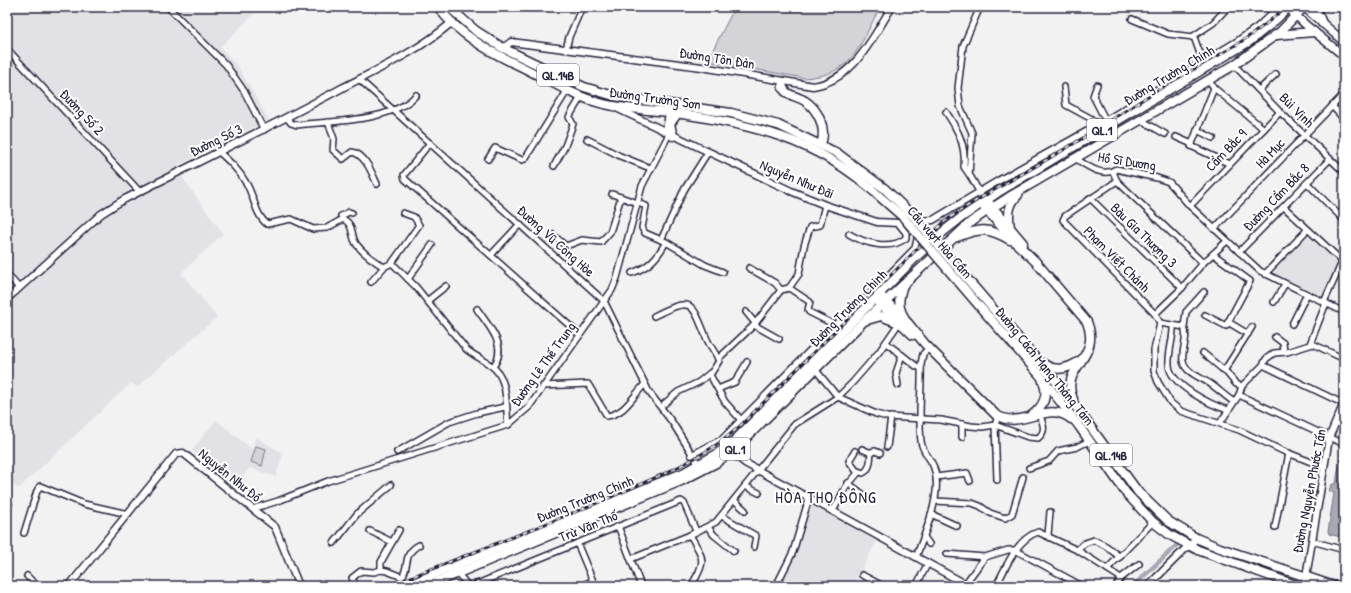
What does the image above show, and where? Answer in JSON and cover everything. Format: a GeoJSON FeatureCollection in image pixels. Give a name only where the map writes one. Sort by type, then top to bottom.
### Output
{"type":"FeatureCollection","features":[{"type":"Feature","properties":{"kind":"main road","name":"Đường Trường Sơn"},"geometry":{"type":"LineString","coordinates":[[438,7],[451,22],[493,52],[581,97],[610,106],[673,113],[729,122],[775,133],[833,161],[878,195]]}},
{"type":"Feature","properties":{"kind":"main road","name":"Đường Trường Sơn"},"geometry":{"type":"LineString","coordinates":[[449,7],[476,31],[503,48],[595,91],[755,119],[778,125],[821,144],[855,165],[885,189]]}},
{"type":"Feature","properties":{"kind":"main road"},"geometry":{"type":"LineString","coordinates":[[1288,7],[1314,32],[1344,56]]}},
{"type":"Feature","properties":{"kind":"main road","name":"Đường Trường Chinh"},"geometry":{"type":"LineString","coordinates":[[426,586],[456,570],[699,465],[734,441],[880,300],[944,231],[984,201],[1108,123],[1250,41],[1272,24],[1288,7]]}},
{"type":"Feature","properties":{"kind":"main road"},"geometry":{"type":"LineString","coordinates":[[1304,7],[1344,42]]}},
{"type":"Feature","properties":{"kind":"main road","name":"Đường Trường Chinh"},"geometry":{"type":"LineString","coordinates":[[406,586],[456,570],[681,481],[716,463],[731,452],[863,322],[880,300],[904,283],[952,238],[990,209],[1234,64],[1276,35],[1304,7]]}},
{"type":"Feature","properties":{"kind":"main road"},"geometry":{"type":"LineString","coordinates":[[1315,7],[1322,23]]}},
{"type":"Feature","properties":{"kind":"main road"},"geometry":{"type":"LineString","coordinates":[[1276,35],[1314,32]]}},
{"type":"Feature","properties":{"kind":"main road"},"geometry":{"type":"LineString","coordinates":[[783,82],[783,88],[786,92],[804,100],[818,115],[823,128],[821,144]]}},
{"type":"Feature","properties":{"kind":"main road"},"geometry":{"type":"LineString","coordinates":[[669,134],[673,113]]}},
{"type":"Feature","properties":{"kind":"main road"},"geometry":{"type":"LineString","coordinates":[[1011,229],[1010,207],[1013,201],[1029,186]]}},
{"type":"Feature","properties":{"kind":"main road","name":"Cầu vượt Hòa Cầm"},"geometry":{"type":"LineString","coordinates":[[885,189],[912,215],[984,305]]}},
{"type":"Feature","properties":{"kind":"main road","name":"Cầu vượt Hòa Cầm"},"geometry":{"type":"LineString","coordinates":[[878,195],[902,217],[984,305]]}},
{"type":"Feature","properties":{"kind":"main road"},"geometry":{"type":"LineString","coordinates":[[984,201],[1013,241]]}},
{"type":"Feature","properties":{"kind":"main road"},"geometry":{"type":"LineString","coordinates":[[990,209],[1011,229],[1036,262],[1087,322],[1091,339],[1085,357],[1072,377],[1069,385],[1077,407]]}},
{"type":"Feature","properties":{"kind":"main road"},"geometry":{"type":"LineString","coordinates":[[952,238],[968,229],[982,226],[997,229],[1036,262]]}},
{"type":"Feature","properties":{"kind":"main road"},"geometry":{"type":"LineString","coordinates":[[902,323],[900,296],[904,283]]}},
{"type":"Feature","properties":{"kind":"main road"},"geometry":{"type":"LineString","coordinates":[[880,300],[998,416],[1016,421],[1039,414],[1060,413],[1070,418],[1079,426]]}},
{"type":"Feature","properties":{"kind":"main road","name":"Đường Cách Mạng Tháng Tám"},"geometry":{"type":"LineString","coordinates":[[984,305],[1038,359],[1077,407],[1148,502],[1168,521],[1196,538],[1220,548],[1334,586]]}},
{"type":"Feature","properties":{"kind":"main road","name":"Đường Cách Mạng Tháng Tám"},"geometry":{"type":"LineString","coordinates":[[984,305],[1079,426],[1126,493],[1153,522],[1170,535],[1190,546],[1298,586]]}},
{"type":"Feature","properties":{"kind":"main road"},"geometry":{"type":"LineString","coordinates":[[863,322],[880,316],[902,323]]}},
{"type":"Feature","properties":{"kind":"main road"},"geometry":{"type":"LineString","coordinates":[[1038,359],[1047,366],[1058,369],[1071,366],[1085,357]]}},
{"type":"Feature","properties":{"kind":"main road"},"geometry":{"type":"LineString","coordinates":[[1028,418],[1039,409],[1045,398],[1044,385],[1039,374]]}},
{"type":"Feature","properties":{"kind":"street"},"geometry":{"type":"LineString","coordinates":[[168,7],[226,65],[244,90],[264,130]]}},
{"type":"Feature","properties":{"kind":"street"},"geometry":{"type":"LineString","coordinates":[[457,15],[463,7]]}},
{"type":"Feature","properties":{"kind":"street"},"geometry":{"type":"LineString","coordinates":[[566,49],[569,37],[582,7]]}},
{"type":"Feature","properties":{"kind":"street","name":"Đường Tôn Đản"},"geometry":{"type":"LineString","coordinates":[[503,48],[511,42],[702,67],[813,86],[827,83],[840,77],[850,68],[862,53],[892,7]]}},
{"type":"Feature","properties":{"kind":"street"},"geometry":{"type":"LineString","coordinates":[[970,174],[972,133],[960,106],[958,88],[964,46],[980,7]]}},
{"type":"Feature","properties":{"kind":"street"},"geometry":{"type":"LineString","coordinates":[[1132,19],[1168,34],[1192,36],[1213,23],[1228,7]]}},
{"type":"Feature","properties":{"kind":"street","name":"Nguyễn Như Đãi"},"geometry":{"type":"LineString","coordinates":[[610,106],[791,191],[825,205],[877,222],[898,223],[937,219],[1097,126],[1108,123],[1253,30],[1279,7]]}},
{"type":"Feature","properties":{"kind":"street","name":"Đường Số 3"},"geometry":{"type":"LineString","coordinates":[[7,299],[105,211],[139,191],[264,130],[359,80],[436,36],[451,22]]}},
{"type":"Feature","properties":{"kind":"street"},"geometry":{"type":"LineString","coordinates":[[1192,36],[1206,60]]}},
{"type":"Feature","properties":{"kind":"street","name":"Đường Số 2"},"geometry":{"type":"LineString","coordinates":[[7,49],[139,191]]}},
{"type":"Feature","properties":{"kind":"street","name":"Bùi Vịnh"},"geometry":{"type":"LineString","coordinates":[[1234,64],[1280,112],[1344,172]]}},
{"type":"Feature","properties":{"kind":"street"},"geometry":{"type":"LineString","coordinates":[[1259,90],[1276,74]]}},
{"type":"Feature","properties":{"kind":"street","name":"Đường Vũ Công Hòe"},"geometry":{"type":"LineString","coordinates":[[359,80],[604,301],[645,384],[675,426],[691,455],[699,465]]}},
{"type":"Feature","properties":{"kind":"street"},"geometry":{"type":"LineString","coordinates":[[1209,80],[1214,88],[1264,129]]}},
{"type":"Feature","properties":{"kind":"street"},"geometry":{"type":"LineString","coordinates":[[1097,85],[1093,96],[1108,123]]}},
{"type":"Feature","properties":{"kind":"street"},"geometry":{"type":"LineString","coordinates":[[1064,87],[1066,105],[1090,118],[1097,126]]}},
{"type":"Feature","properties":{"kind":"street"},"geometry":{"type":"LineString","coordinates":[[1191,145],[1214,88]]}},
{"type":"Feature","properties":{"kind":"street"},"geometry":{"type":"LineString","coordinates":[[488,159],[495,148],[525,160],[567,90]]}},
{"type":"Feature","properties":{"kind":"street","name":"Hà Mục"},"geometry":{"type":"LineString","coordinates":[[1214,228],[1344,94]]}},
{"type":"Feature","properties":{"kind":"street"},"geometry":{"type":"LineString","coordinates":[[287,118],[293,125],[356,119],[393,110],[408,102],[416,95]]}},
{"type":"Feature","properties":{"kind":"street"},"geometry":{"type":"LineString","coordinates":[[554,166],[570,137],[573,124],[569,117],[581,97]]}},
{"type":"Feature","properties":{"kind":"street"},"geometry":{"type":"LineString","coordinates":[[671,104],[673,113]]}},
{"type":"Feature","properties":{"kind":"street"},"geometry":{"type":"LineString","coordinates":[[1332,106],[1344,119]]}},
{"type":"Feature","properties":{"kind":"street"},"geometry":{"type":"LineString","coordinates":[[946,112],[957,128],[962,141],[965,155],[964,167],[970,174],[980,193]]}},
{"type":"Feature","properties":{"kind":"street","name":"Cẩm Bắc 9"},"geometry":{"type":"LineString","coordinates":[[1190,206],[1280,112]]}},
{"type":"Feature","properties":{"kind":"street"},"geometry":{"type":"LineString","coordinates":[[1141,120],[1165,134]]}},
{"type":"Feature","properties":{"kind":"street"},"geometry":{"type":"LineString","coordinates":[[328,122],[334,139],[334,151],[343,159],[352,152],[358,154],[377,184]]}},
{"type":"Feature","properties":{"kind":"street"},"geometry":{"type":"LineString","coordinates":[[1197,130],[1214,138]]}},
{"type":"Feature","properties":{"kind":"street","name":"Đường Lê Thế Trung"},"geometry":{"type":"LineString","coordinates":[[252,509],[278,501],[308,488],[346,475],[508,425],[528,407],[544,386],[579,334],[604,301],[617,278],[637,204],[650,168],[669,134]]}},
{"type":"Feature","properties":{"kind":"street"},"geometry":{"type":"LineString","coordinates":[[1176,137],[1230,164]]}},
{"type":"Feature","properties":{"kind":"street"},"geometry":{"type":"LineString","coordinates":[[587,139],[620,156],[650,168]]}},
{"type":"Feature","properties":{"kind":"street"},"geometry":{"type":"LineString","coordinates":[[430,143],[404,174],[405,179],[579,334]]}},
{"type":"Feature","properties":{"kind":"street"},"geometry":{"type":"LineString","coordinates":[[219,152],[239,172],[247,184],[262,220],[267,224],[291,219],[313,229],[328,228],[343,219],[350,224],[356,244],[367,255],[384,267]]}},
{"type":"Feature","properties":{"kind":"street"},"geometry":{"type":"LineString","coordinates":[[632,273],[644,268],[652,262],[664,241],[684,190],[708,152]]}},
{"type":"Feature","properties":{"kind":"street","name":"Hồ Sĩ Dương"},"geometry":{"type":"LineString","coordinates":[[1075,158],[1088,167],[1104,173],[1113,172],[1116,169],[1169,182],[1190,206]]}},
{"type":"Feature","properties":{"kind":"street","name":"Đường Cẩm Bắc 8"},"geometry":{"type":"LineString","coordinates":[[1239,252],[1330,159]]}},
{"type":"Feature","properties":{"kind":"street"},"geometry":{"type":"LineString","coordinates":[[1113,172],[1117,181],[1203,263]]}},
{"type":"Feature","properties":{"kind":"street"},"geometry":{"type":"LineString","coordinates":[[1090,198],[1117,181]]}},
{"type":"Feature","properties":{"kind":"street"},"geometry":{"type":"LineString","coordinates":[[1307,183],[1344,220]]}},
{"type":"Feature","properties":{"kind":"street"},"geometry":{"type":"LineString","coordinates":[[612,194],[646,206],[643,231],[706,265],[723,272]]}},
{"type":"Feature","properties":{"kind":"street"},"geometry":{"type":"LineString","coordinates":[[553,235],[565,246],[582,240],[601,242],[610,231],[620,198]]}},
{"type":"Feature","properties":{"kind":"street","name":"Phạm Viết Chánh"},"geometry":{"type":"LineString","coordinates":[[1090,198],[1065,216],[1063,220],[1155,314],[1160,323]]}},
{"type":"Feature","properties":{"kind":"street","name":"Bàu Gia Thượng 3"},"geometry":{"type":"LineString","coordinates":[[1090,198],[1182,288]]}},
{"type":"Feature","properties":{"kind":"street"},"geometry":{"type":"LineString","coordinates":[[664,404],[678,392],[699,382],[710,373],[717,365],[718,359],[755,324],[781,290],[789,288],[799,274],[804,246],[810,226],[820,225],[825,205]]}},
{"type":"Feature","properties":{"kind":"street"},"geometry":{"type":"LineString","coordinates":[[1190,206],[1265,274],[1344,312]]}},
{"type":"Feature","properties":{"kind":"street"},"geometry":{"type":"LineString","coordinates":[[1284,207],[1307,230],[1343,260],[1325,302],[1310,344]]}},
{"type":"Feature","properties":{"kind":"street"},"geometry":{"type":"LineString","coordinates":[[341,216],[349,212],[352,213]]}},
{"type":"Feature","properties":{"kind":"street"},"geometry":{"type":"LineString","coordinates":[[371,282],[384,267],[392,263],[419,225],[414,217],[403,213]]}},
{"type":"Feature","properties":{"kind":"street"},"geometry":{"type":"LineString","coordinates":[[849,234],[861,242],[871,244],[892,244],[906,238],[906,233],[898,223]]}},
{"type":"Feature","properties":{"kind":"street"},"geometry":{"type":"LineString","coordinates":[[491,255],[520,224]]}},
{"type":"Feature","properties":{"kind":"street"},"geometry":{"type":"LineString","coordinates":[[1265,274],[1307,230]]}},
{"type":"Feature","properties":{"kind":"street"},"geometry":{"type":"LineString","coordinates":[[691,455],[718,441],[741,420],[835,325],[861,303],[915,248],[917,239]]}},
{"type":"Feature","properties":{"kind":"street"},"geometry":{"type":"LineString","coordinates":[[1155,314],[1182,288],[1203,263],[1227,241]]}},
{"type":"Feature","properties":{"kind":"street"},"geometry":{"type":"LineString","coordinates":[[408,279],[432,245]]}},
{"type":"Feature","properties":{"kind":"street"},"geometry":{"type":"LineString","coordinates":[[1205,315],[1224,326],[1228,322],[1250,281],[1213,254]]}},
{"type":"Feature","properties":{"kind":"street"},"geometry":{"type":"LineString","coordinates":[[392,263],[427,301],[466,349],[497,371],[503,384],[508,425]]}},
{"type":"Feature","properties":{"kind":"street"},"geometry":{"type":"LineString","coordinates":[[749,268],[775,283],[781,290]]}},
{"type":"Feature","properties":{"kind":"street"},"geometry":{"type":"LineString","coordinates":[[7,274],[19,288]]}},
{"type":"Feature","properties":{"kind":"street"},"geometry":{"type":"LineString","coordinates":[[1274,302],[1286,284]]}},
{"type":"Feature","properties":{"kind":"street"},"geometry":{"type":"LineString","coordinates":[[427,301],[446,286]]}},
{"type":"Feature","properties":{"kind":"street"},"geometry":{"type":"LineString","coordinates":[[789,288],[810,302],[809,312],[835,325]]}},
{"type":"Feature","properties":{"kind":"street"},"geometry":{"type":"LineString","coordinates":[[1204,292],[1190,307],[1186,314],[1184,327],[1186,335],[1183,357],[1185,365],[1196,375],[1211,384],[1234,402]]}},
{"type":"Feature","properties":{"kind":"street"},"geometry":{"type":"LineString","coordinates":[[1292,324],[1307,294]]}},
{"type":"Feature","properties":{"kind":"street"},"geometry":{"type":"LineString","coordinates":[[654,316],[681,304],[692,307],[708,342],[718,359]]}},
{"type":"Feature","properties":{"kind":"street"},"geometry":{"type":"LineString","coordinates":[[477,310],[499,345],[498,358],[493,367]]}},
{"type":"Feature","properties":{"kind":"street"},"geometry":{"type":"LineString","coordinates":[[746,312],[755,324],[778,339]]}},
{"type":"Feature","properties":{"kind":"street"},"geometry":{"type":"LineString","coordinates":[[1228,322],[1248,334]]}},
{"type":"Feature","properties":{"kind":"street"},"geometry":{"type":"LineString","coordinates":[[631,559],[708,527],[722,516],[744,486],[780,445],[795,424],[838,397],[864,370],[902,323]]}},
{"type":"Feature","properties":{"kind":"street"},"geometry":{"type":"LineString","coordinates":[[1184,327],[1160,323],[1154,350],[1154,370],[1164,394],[1181,411],[1202,419],[1220,423],[1324,467]]}},
{"type":"Feature","properties":{"kind":"street"},"geometry":{"type":"LineString","coordinates":[[1173,325],[1174,334],[1169,360],[1172,374],[1178,382],[1212,406],[1228,410]]}},
{"type":"Feature","properties":{"kind":"street"},"geometry":{"type":"LineString","coordinates":[[1224,371],[1252,327]]}},
{"type":"Feature","properties":{"kind":"street"},"geometry":{"type":"LineString","coordinates":[[1275,337],[1283,342],[1284,352]]}},
{"type":"Feature","properties":{"kind":"street"},"geometry":{"type":"LineString","coordinates":[[886,343],[916,366],[921,368]]}},
{"type":"Feature","properties":{"kind":"street"},"geometry":{"type":"LineString","coordinates":[[1220,423],[1239,395],[1242,386],[1263,365],[1266,359],[1274,354],[1313,344],[1344,359]]}},
{"type":"Feature","properties":{"kind":"street"},"geometry":{"type":"LineString","coordinates":[[916,557],[924,537],[934,502],[936,477],[934,467],[922,449],[919,419],[921,368],[923,354],[927,346]]}},
{"type":"Feature","properties":{"kind":"street"},"geometry":{"type":"LineString","coordinates":[[1203,353],[1224,371],[1236,384],[1242,386]]}},
{"type":"Feature","properties":{"kind":"street"},"geometry":{"type":"LineString","coordinates":[[898,385],[896,373],[902,354]]}},
{"type":"Feature","properties":{"kind":"street"},"geometry":{"type":"LineString","coordinates":[[718,389],[735,382],[747,362]]}},
{"type":"Feature","properties":{"kind":"street"},"geometry":{"type":"LineString","coordinates":[[1263,365],[1344,403]]}},
{"type":"Feature","properties":{"kind":"street"},"geometry":{"type":"LineString","coordinates":[[815,369],[838,397],[861,408],[891,417],[982,427],[995,425],[1028,437],[1038,438],[1042,434],[1044,428],[1039,414]]}},
{"type":"Feature","properties":{"kind":"street"},"geometry":{"type":"LineString","coordinates":[[710,373],[725,402],[741,420]]}},
{"type":"Feature","properties":{"kind":"street"},"geometry":{"type":"LineString","coordinates":[[544,386],[588,384],[607,416],[622,411],[633,396],[645,384]]}},
{"type":"Feature","properties":{"kind":"street"},"geometry":{"type":"LineString","coordinates":[[1239,395],[1344,444]]}},
{"type":"Feature","properties":{"kind":"street","name":"Đường Nguyễn Phước Tấn"},"geometry":{"type":"LineString","coordinates":[[1303,586],[1306,577],[1329,438],[1344,403]]}},
{"type":"Feature","properties":{"kind":"street"},"geometry":{"type":"LineString","coordinates":[[397,452],[449,422],[477,413],[506,407]]}},
{"type":"Feature","properties":{"kind":"street"},"geometry":{"type":"LineString","coordinates":[[997,480],[995,425],[998,416]]}},
{"type":"Feature","properties":{"kind":"street"},"geometry":{"type":"LineString","coordinates":[[887,447],[891,417]]}},
{"type":"Feature","properties":{"kind":"street"},"geometry":{"type":"LineString","coordinates":[[962,424],[962,438]]}},
{"type":"Feature","properties":{"kind":"street"},"geometry":{"type":"LineString","coordinates":[[1029,468],[1048,460],[1058,451],[1076,447],[1090,441]]}},
{"type":"Feature","properties":{"kind":"street"},"geometry":{"type":"LineString","coordinates":[[862,449],[871,453],[875,451],[880,453]]}},
{"type":"Feature","properties":{"kind":"street"},"geometry":{"type":"LineString","coordinates":[[855,451],[849,461],[858,471],[864,474],[870,465],[871,453]]}},
{"type":"Feature","properties":{"kind":"street"},"geometry":{"type":"LineString","coordinates":[[731,452],[757,470],[964,584],[985,557]]}},
{"type":"Feature","properties":{"kind":"street","name":"Nguyễn Như Đổ"},"geometry":{"type":"LineString","coordinates":[[69,586],[176,454],[183,453],[275,527],[299,586]]}},
{"type":"Feature","properties":{"kind":"street"},"geometry":{"type":"LineString","coordinates":[[1275,527],[1282,484],[1290,453]]}},
{"type":"Feature","properties":{"kind":"street"},"geometry":{"type":"LineString","coordinates":[[833,511],[848,483],[858,471]]}},
{"type":"Feature","properties":{"kind":"street"},"geometry":{"type":"LineString","coordinates":[[936,477],[967,473],[970,481]]}},
{"type":"Feature","properties":{"kind":"street"},"geometry":{"type":"LineString","coordinates":[[934,502],[972,504],[980,506],[990,514],[1005,518],[1012,514],[1023,477]]}},
{"type":"Feature","properties":{"kind":"street"},"geometry":{"type":"LineString","coordinates":[[848,483],[868,499]]}},
{"type":"Feature","properties":{"kind":"street"},"geometry":{"type":"LineString","coordinates":[[334,543],[358,514],[391,485]]}},
{"type":"Feature","properties":{"kind":"street"},"geometry":{"type":"LineString","coordinates":[[24,533],[37,491],[40,486],[84,504],[128,514]]}},
{"type":"Feature","properties":{"kind":"street"},"geometry":{"type":"LineString","coordinates":[[744,486],[759,493]]}},
{"type":"Feature","properties":{"kind":"street"},"geometry":{"type":"LineString","coordinates":[[776,586],[793,552],[809,498]]}},
{"type":"Feature","properties":{"kind":"street"},"geometry":{"type":"LineString","coordinates":[[734,500],[745,510]]}},
{"type":"Feature","properties":{"kind":"street","name":"Trừ Văn Thố"},"geometry":{"type":"LineString","coordinates":[[472,586],[680,501],[684,503],[696,531]]}},
{"type":"Feature","properties":{"kind":"street"},"geometry":{"type":"LineString","coordinates":[[1048,535],[1050,512]]}},
{"type":"Feature","properties":{"kind":"street"},"geometry":{"type":"LineString","coordinates":[[931,514],[957,526]]}},
{"type":"Feature","properties":{"kind":"street"},"geometry":{"type":"LineString","coordinates":[[722,516],[756,536],[754,547]]}},
{"type":"Feature","properties":{"kind":"street"},"geometry":{"type":"LineString","coordinates":[[1108,568],[1153,522]]}},
{"type":"Feature","properties":{"kind":"street"},"geometry":{"type":"LineString","coordinates":[[618,526],[641,586]]}},
{"type":"Feature","properties":{"kind":"street"},"geometry":{"type":"LineString","coordinates":[[708,527],[714,535],[734,551]]}},
{"type":"Feature","properties":{"kind":"street"},"geometry":{"type":"LineString","coordinates":[[381,570],[381,562],[399,530]]}},
{"type":"Feature","properties":{"kind":"street"},"geometry":{"type":"LineString","coordinates":[[370,532],[392,542]]}},
{"type":"Feature","properties":{"kind":"street"},"geometry":{"type":"LineString","coordinates":[[996,586],[1015,550],[1034,533],[1038,532],[1048,535],[1077,550],[1108,568],[1121,578]]}},
{"type":"Feature","properties":{"kind":"street"},"geometry":{"type":"LineString","coordinates":[[690,535],[702,556],[702,569],[691,586]]}},
{"type":"Feature","properties":{"kind":"street"},"geometry":{"type":"LineString","coordinates":[[924,537],[929,544]]}},
{"type":"Feature","properties":{"kind":"street"},"geometry":{"type":"LineString","coordinates":[[1148,586],[1186,548],[1190,546],[1196,538]]}},
{"type":"Feature","properties":{"kind":"street"},"geometry":{"type":"LineString","coordinates":[[1077,550],[1085,543],[1094,540],[1106,546],[1120,557]]}},
{"type":"Feature","properties":{"kind":"street"},"geometry":{"type":"LineString","coordinates":[[1312,541],[1344,550]]}},
{"type":"Feature","properties":{"kind":"street"},"geometry":{"type":"LineString","coordinates":[[577,543],[594,583],[580,586]]}},
{"type":"Feature","properties":{"kind":"street"},"geometry":{"type":"LineString","coordinates":[[356,586],[352,578],[361,571],[374,572],[381,570],[393,572],[397,576],[402,577],[404,575],[406,560],[412,549],[419,545]]}},
{"type":"Feature","properties":{"kind":"street"},"geometry":{"type":"LineString","coordinates":[[948,554],[985,557],[1008,550],[1015,550],[1082,586]]}},
{"type":"Feature","properties":{"kind":"street"},"geometry":{"type":"LineString","coordinates":[[916,586],[928,563]]}},
{"type":"Feature","properties":{"kind":"street"},"geometry":{"type":"LineString","coordinates":[[1116,586],[1121,578],[1139,564]]}},
{"type":"Feature","properties":{"kind":"street"},"geometry":{"type":"LineString","coordinates":[[456,570],[468,586]]}},
{"type":"Feature","properties":{"kind":"street"},"geometry":{"type":"LineString","coordinates":[[862,575],[883,586]]}},
{"type":"Feature","properties":{"kind":"street"},"geometry":{"type":"LineString","coordinates":[[27,576],[36,586]]}},
{"type":"Feature","properties":{"kind":"street"},"geometry":{"type":"LineString","coordinates":[[1279,586],[1287,582]]}},
{"type":"Feature","properties":{"kind":"shaded area"},"geometry":{"type":"Polygon","coordinates":[[[7,7],[261,7],[220,47],[239,68],[269,120],[175,167],[223,234],[181,273],[217,317],[137,387],[131,383],[18,489],[7,478],[7,7]]]}},
{"type":"Feature","properties":{"kind":"shaded area"},"geometry":{"type":"Polygon","coordinates":[[[735,7],[874,7],[879,9],[859,47],[844,65],[834,71],[820,76],[804,78],[707,61],[735,7]]]}},
{"type":"Feature","properties":{"kind":"shaded area"},"geometry":{"type":"Polygon","coordinates":[[[1311,236],[1336,261],[1337,266],[1324,294],[1321,295],[1277,275],[1273,269],[1305,237],[1311,236]]]}},
{"type":"Feature","properties":{"kind":"shaded area"},"geometry":{"type":"Polygon","coordinates":[[[216,420],[252,449],[255,437],[283,453],[276,477],[250,468],[234,487],[192,450],[216,420]]]}},
{"type":"Feature","properties":{"kind":"shaded area"},"geometry":{"type":"Polygon","coordinates":[[[256,446],[266,449],[262,466],[251,462],[256,446]]]}},
{"type":"Feature","properties":{"kind":"shaded area"},"geometry":{"type":"Polygon","coordinates":[[[1344,453],[1344,538],[1329,534],[1328,532],[1334,493],[1329,491],[1331,485],[1336,483],[1341,454],[1344,453]]]}},
{"type":"Feature","properties":{"kind":"shaded area"},"geometry":{"type":"Polygon","coordinates":[[[810,504],[877,541],[852,586],[779,586],[792,558],[810,504]]]}},
{"type":"Feature","properties":{"kind":"waterway"},"geometry":{"type":"LineString","coordinates":[[1133,586],[1177,545]]}},
{"type":"Feature","properties":{"kind":"railway"},"geometry":{"type":"LineString","coordinates":[[389,586],[611,497],[662,475],[710,449],[740,426],[944,222],[984,196],[1083,138],[1141,100],[1231,48],[1259,29],[1285,7]]}},
{"type":"Feature","properties":{"kind":"district","name":"HÒA THỌ ĐÔNG"},"geometry":{"type":"Point","coordinates":[826,497]}}]}
